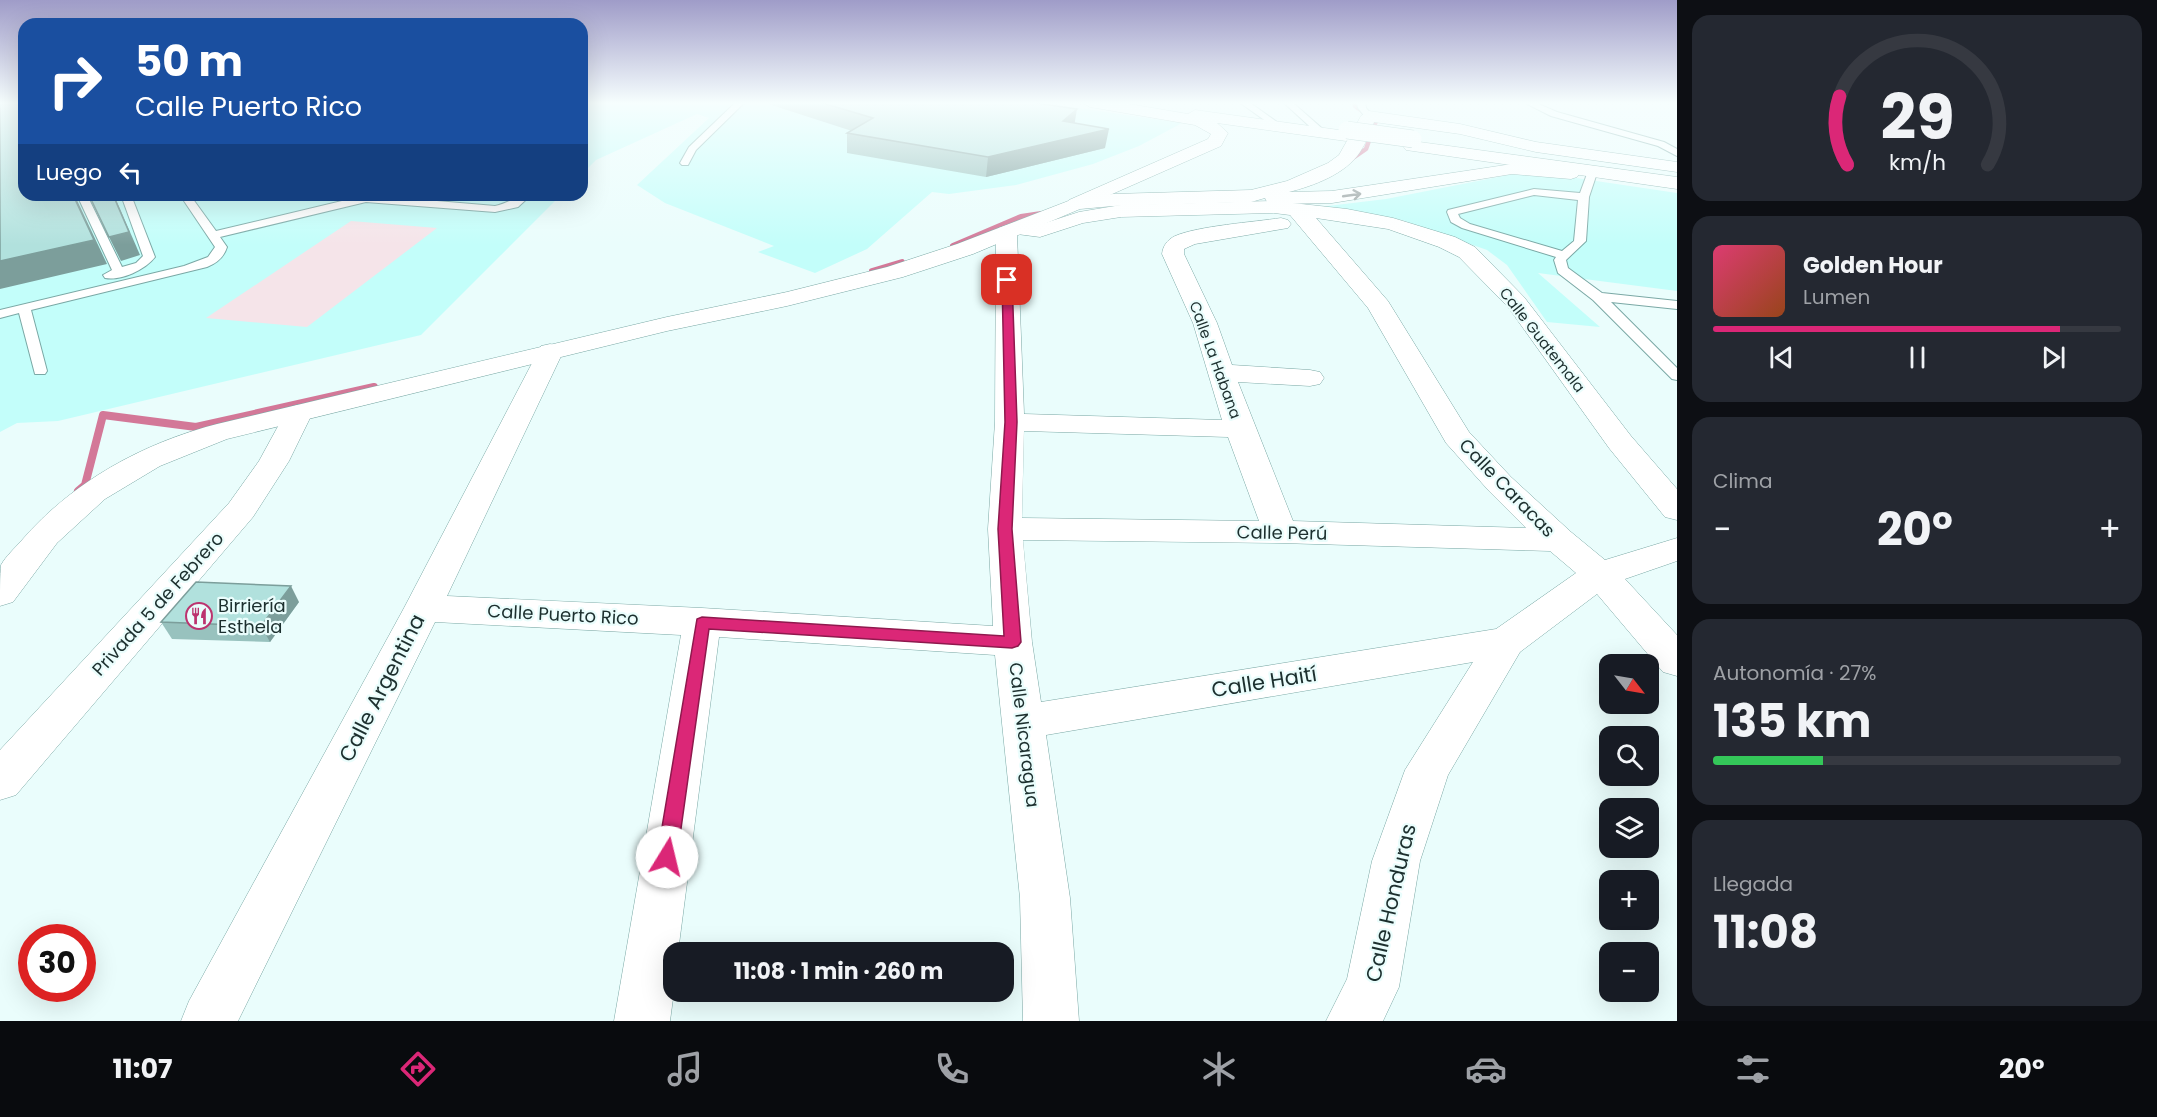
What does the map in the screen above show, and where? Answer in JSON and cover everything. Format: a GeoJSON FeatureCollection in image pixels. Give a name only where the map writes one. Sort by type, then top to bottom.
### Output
{"type":"FeatureCollection","features":[{"type":"Feature","properties":{"kind":"street"},"geometry":{"type":"LineString","coordinates":[[0,593],[23,559],[54,523],[81,500],[130,468],[189,443],[217,433],[550,352],[895,272],[1076,204],[1198,150]]}},
{"type":"Feature","properties":{"kind":"street"},"geometry":{"type":"LineString","coordinates":[[1251,196],[1294,185],[1340,163],[1352,150]]}},
{"type":"Feature","properties":{"kind":"street"},"geometry":{"type":"LineString","coordinates":[[1485,150],[1677,167]]}},
{"type":"Feature","properties":{"kind":"street"},"geometry":{"type":"LineString","coordinates":[[1520,150],[1536,155],[1677,183]]}},
{"type":"Feature","properties":{"kind":"street"},"geometry":{"type":"LineString","coordinates":[[1536,155],[1677,174]]}},
{"type":"Feature","properties":{"kind":"street"},"geometry":{"type":"LineString","coordinates":[[1076,204],[1113,200],[1251,196],[1287,199],[1332,197],[1512,168],[1591,176],[1677,189]]}},
{"type":"Feature","properties":{"kind":"street","name":"Calle Guatemala"},"geometry":{"type":"LineString","coordinates":[[1011,230],[1040,231],[1078,218],[1121,211],[1274,207],[1301,215],[1347,215],[1393,224],[1447,242],[1467,252],[1516,302],[1620,442],[1668,488],[1677,510]]}},
{"type":"Feature","properties":{"kind":"street","name":"Calle La Habana"},"geometry":{"type":"LineString","coordinates":[[1281,532],[1240,429],[1205,322],[1173,254],[1174,247],[1182,241],[1301,215]]}},
{"type":"Feature","properties":{"kind":"street","name":"Calle Caracas"},"geometry":{"type":"LineString","coordinates":[[1301,215],[1379,306],[1457,437],[1500,484],[1559,540],[1600,574],[1677,661]]}},
{"type":"Feature","properties":{"kind":"street","name":"Calle Nicaragua"},"geometry":{"type":"LineString","coordinates":[[1011,230],[1011,422],[1005,529],[1012,642],[1045,898],[1051,1021]]}},
{"type":"Feature","properties":{"kind":"street","name":"Calle Argentina"},"geometry":{"type":"LineString","coordinates":[[209,1021],[423,609],[550,352]]}},
{"type":"Feature","properties":{"kind":"street"},"geometry":{"type":"LineString","coordinates":[[1222,373],[1310,378]]}},
{"type":"Feature","properties":{"kind":"street","name":"Privada 5 de Febrero"},"geometry":{"type":"LineString","coordinates":[[0,781],[241,510],[274,461],[298,414]]}},
{"type":"Feature","properties":{"kind":"street"},"geometry":{"type":"LineString","coordinates":[[1011,422],[1240,429]]}},
{"type":"Feature","properties":{"kind":"street","name":"Calle Perú"},"geometry":{"type":"LineString","coordinates":[[1005,529],[1281,532],[1559,540]]}},
{"type":"Feature","properties":{"kind":"street","name":"Calle Honduras"},"geometry":{"type":"LineString","coordinates":[[1354,1021],[1372,987],[1396,861],[1427,770],[1506,642],[1600,574],[1677,549]]}},
{"type":"Feature","properties":{"kind":"street","name":"Calle Puerto Rico"},"geometry":{"type":"LineString","coordinates":[[423,609],[702,622],[1012,642]]}},
{"type":"Feature","properties":{"kind":"street"},"geometry":{"type":"LineString","coordinates":[[642,1021],[702,622]]}},
{"type":"Feature","properties":{"kind":"street","name":"Calle Haití"},"geometry":{"type":"LineString","coordinates":[[1022,722],[1506,642]]}},
{"type":"Feature","properties":{"kind":"lane"},"geometry":{"type":"LineString","coordinates":[[685,163],[692,150]]}},
{"type":"Feature","properties":{"kind":"lane"},"geometry":{"type":"LineString","coordinates":[[1591,176],[1584,197],[1580,241],[1577,247],[1563,255],[1560,260],[1562,270],[1598,297],[1677,376]]}},
{"type":"Feature","properties":{"kind":"lane"},"geometry":{"type":"LineString","coordinates":[[1563,255],[1466,226],[1455,220],[1452,212],[1534,192],[1584,197]]}},
{"type":"Feature","properties":{"kind":"lane"},"geometry":{"type":"LineString","coordinates":[[85,201],[119,273]]}},
{"type":"Feature","properties":{"kind":"lane"},"geometry":{"type":"LineString","coordinates":[[0,301],[140,266],[149,256],[128,201]]}},
{"type":"Feature","properties":{"kind":"lane"},"geometry":{"type":"LineString","coordinates":[[0,314],[201,265],[220,254],[220,247],[214,235],[189,201]]}},
{"type":"Feature","properties":{"kind":"lane"},"geometry":{"type":"LineString","coordinates":[[214,235],[354,201]]}},
{"type":"Feature","properties":{"kind":"lane"},"geometry":{"type":"LineString","coordinates":[[405,201],[495,208],[514,205],[519,201]]}},
{"type":"Feature","properties":{"kind":"lane"},"geometry":{"type":"LineString","coordinates":[[1598,297],[1674,307]]}},
{"type":"Feature","properties":{"kind":"lane"},"geometry":{"type":"LineString","coordinates":[[24,308],[40,371]]}},
{"type":"Feature","properties":{"kind":"shaded area"},"geometry":{"type":"Polygon","coordinates":[[[0,150],[12,150],[18,172],[18,201],[555,201],[421,335],[58,421],[17,423],[0,432],[0,150]]]}},
{"type":"Feature","properties":{"kind":"shaded area"},"geometry":{"type":"Polygon","coordinates":[[[588,150],[619,150],[596,160],[588,168],[588,150]]]}},
{"type":"Feature","properties":{"kind":"shaded area"},"geometry":{"type":"Polygon","coordinates":[[[675,150],[1130,150],[1093,164],[1016,185],[949,194],[932,192],[867,249],[815,273],[758,252],[774,246],[665,203],[637,185],[675,150]]]}},
{"type":"Feature","properties":{"kind":"shaded area"},"geometry":{"type":"Polygon","coordinates":[[[1529,171],[1677,193],[1677,291],[1538,273],[1600,327],[1547,322],[1507,265],[1487,250],[1402,220],[1364,213],[1311,208],[1386,199],[1529,171]]]}},
{"type":"Feature","properties":{"kind":"shaded area"},"geometry":{"type":"Polygon","coordinates":[[[351,221],[437,228],[307,327],[206,318],[351,221]]]}},
{"type":"Feature","properties":{"kind":"building"},"geometry":{"type":"Polygon","coordinates":[[[0,150],[18,150],[18,201],[76,201],[94,240],[0,261],[0,150]]]}},
{"type":"Feature","properties":{"kind":"building"},"geometry":{"type":"Polygon","coordinates":[[[945,150],[1020,150],[988,157],[945,150]]]}},
{"type":"Feature","properties":{"kind":"building"},"geometry":{"type":"Polygon","coordinates":[[[92,201],[116,201],[129,232],[109,237],[92,201]]]}},
{"type":"Feature","properties":{"kind":"building"},"geometry":{"type":"Polygon","coordinates":[[[196,582],[291,586],[261,626],[161,622],[196,582]]]}},
{"type":"Feature","properties":{"kind":"waterway"},"geometry":{"type":"LineString","coordinates":[[1350,160],[1365,150]]}},
{"type":"Feature","properties":{"kind":"waterway"},"geometry":{"type":"LineString","coordinates":[[953,246],[1021,217],[1041,214]]}},
{"type":"Feature","properties":{"kind":"waterway"},"geometry":{"type":"LineString","coordinates":[[872,271],[902,262]]}},
{"type":"Feature","properties":{"kind":"waterway"},"geometry":{"type":"LineString","coordinates":[[78,491],[85,485],[103,415],[196,427],[374,387]]}},
{"type":"Feature","properties":{"kind":"place","name":"Birriería Esthela"},"geometry":{"type":"Point","coordinates":[199,616]}},
{"type":"Feature","properties":{"kind":"route"},"geometry":{"type":"LineString","coordinates":[[667,857],[702,622],[1012,642],[1005,529],[1011,422],[1007,280]]}}]}
